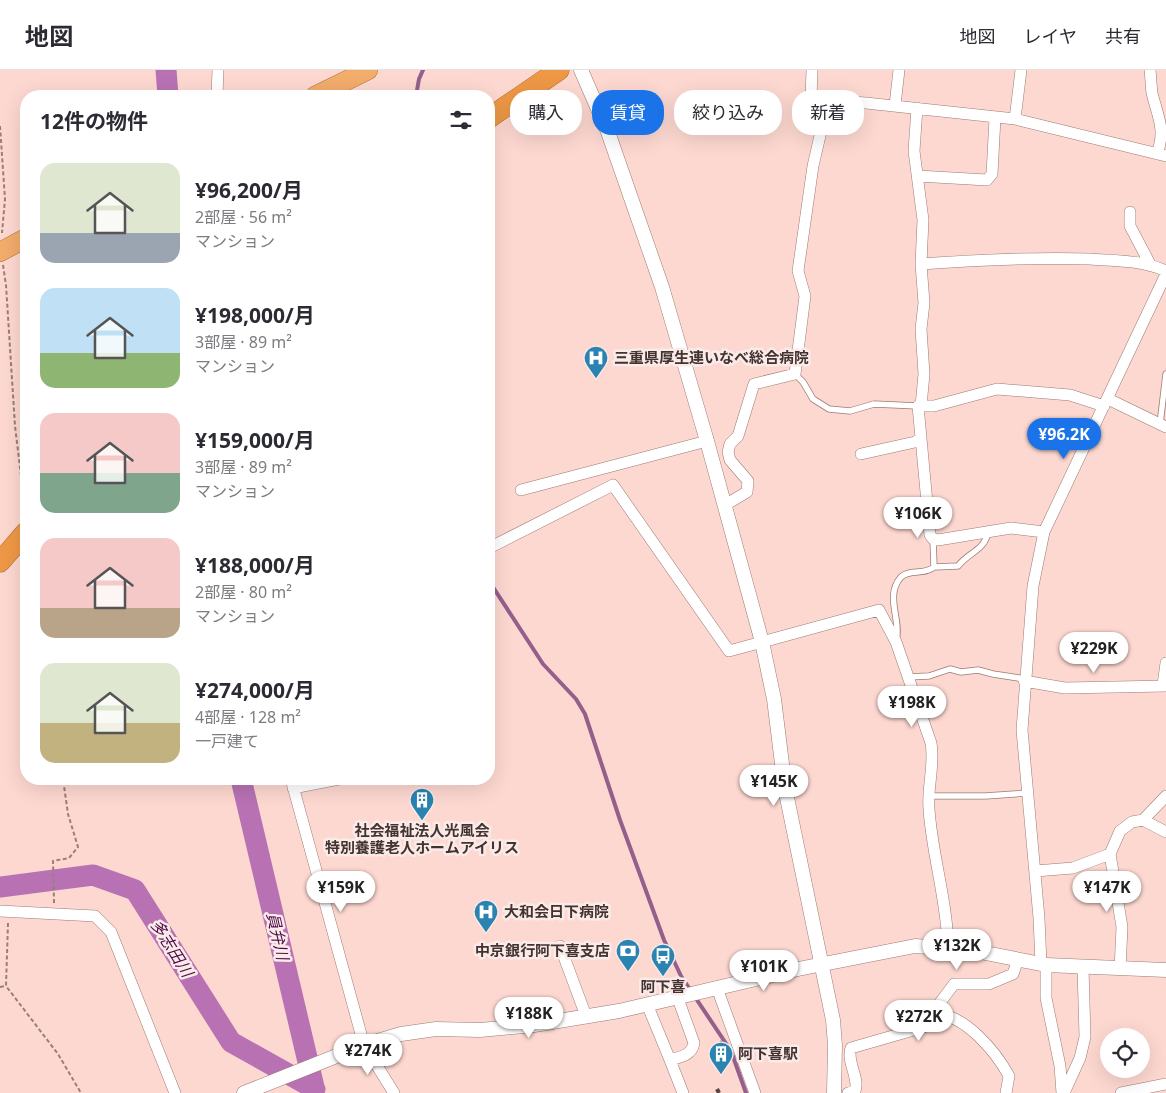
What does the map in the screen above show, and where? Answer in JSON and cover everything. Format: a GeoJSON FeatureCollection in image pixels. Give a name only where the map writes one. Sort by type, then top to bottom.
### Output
{"type":"FeatureCollection","features":[{"type":"Feature","properties":{"kind":"highway"},"geometry":{"type":"LineString","coordinates":[[327,90],[368,70]]}},
{"type":"Feature","properties":{"kind":"highway"},"geometry":{"type":"LineString","coordinates":[[495,114],[559,70]]}},
{"type":"Feature","properties":{"kind":"highway"},"geometry":{"type":"LineString","coordinates":[[0,252],[20,241]]}},
{"type":"Feature","properties":{"kind":"highway"},"geometry":{"type":"LineString","coordinates":[[0,562],[20,539]]}},
{"type":"Feature","properties":{"kind":"street"},"geometry":{"type":"LineString","coordinates":[[217,90],[218,70]]}},
{"type":"Feature","properties":{"kind":"street"},"geometry":{"type":"LineString","coordinates":[[811,90],[812,70]]}},
{"type":"Feature","properties":{"kind":"street"},"geometry":{"type":"LineString","coordinates":[[895,105],[899,70]]}},
{"type":"Feature","properties":{"kind":"street"},"geometry":{"type":"LineString","coordinates":[[1015,119],[1022,70]]}},
{"type":"Feature","properties":{"kind":"street"},"geometry":{"type":"LineString","coordinates":[[864,103],[1015,119],[1162,155],[1161,122],[1152,93],[1150,70]]}},
{"type":"Feature","properties":{"kind":"street"},"geometry":{"type":"LineString","coordinates":[[584,71],[608,132],[652,257],[707,441],[762,642],[774,699],[785,788],[822,965],[834,1037],[840,1093],[854,1091],[856,1086],[850,1063],[851,1048],[924,1027],[954,984],[989,984],[1013,974],[1018,959]]}},
{"type":"Feature","properties":{"kind":"street"},"geometry":{"type":"LineString","coordinates":[[917,108],[914,151],[923,220],[921,264],[924,303],[921,328],[924,374],[919,406],[920,439],[927,486],[930,535],[933,539],[938,540],[1018,527],[1044,532]]}},
{"type":"Feature","properties":{"kind":"street"},"geometry":{"type":"LineString","coordinates":[[918,176],[987,180],[992,174],[995,118]]}},
{"type":"Feature","properties":{"kind":"street"},"geometry":{"type":"LineString","coordinates":[[725,505],[747,492],[748,480],[730,460],[728,452],[730,444],[738,436],[754,384],[795,374],[806,296],[798,271],[813,166],[820,135]]}},
{"type":"Feature","properties":{"kind":"street"},"geometry":{"type":"LineString","coordinates":[[1130,212],[1130,226],[1150,264]]}},
{"type":"Feature","properties":{"kind":"street"},"geometry":{"type":"LineString","coordinates":[[921,264],[1022,257],[1150,264],[1166,272],[1044,532],[1033,586],[1022,730],[1046,998],[1060,1066],[1063,1093]]}},
{"type":"Feature","properties":{"kind":"street"},"geometry":{"type":"LineString","coordinates":[[919,406],[934,406],[997,389],[1070,395],[1106,403],[1163,426]]}},
{"type":"Feature","properties":{"kind":"street"},"geometry":{"type":"LineString","coordinates":[[861,454],[915,442],[920,439]]}},
{"type":"Feature","properties":{"kind":"street"},"geometry":{"type":"LineString","coordinates":[[521,490],[707,441]]}},
{"type":"Feature","properties":{"kind":"street"},"geometry":{"type":"LineString","coordinates":[[495,545],[612,485],[729,651],[878,610],[896,642],[933,753],[929,808],[948,925],[948,947]]}},
{"type":"Feature","properties":{"kind":"street"},"geometry":{"type":"LineString","coordinates":[[1025,680],[1065,688],[1164,686],[1166,663]]}},
{"type":"Feature","properties":{"kind":"street"},"geometry":{"type":"LineString","coordinates":[[293,785],[364,1045],[394,1093]]}},
{"type":"Feature","properties":{"kind":"street"},"geometry":{"type":"LineString","coordinates":[[1120,969],[1122,927],[1110,854],[1120,831],[1132,822],[1143,820],[1166,796]]}},
{"type":"Feature","properties":{"kind":"street"},"geometry":{"type":"LineString","coordinates":[[1143,820],[1166,832]]}},
{"type":"Feature","properties":{"kind":"street"},"geometry":{"type":"LineString","coordinates":[[1034,871],[1073,868],[1096,861],[1110,854]]}},
{"type":"Feature","properties":{"kind":"street"},"geometry":{"type":"LineString","coordinates":[[4,911],[94,916],[111,932],[175,1093]]}},
{"type":"Feature","properties":{"kind":"street"},"geometry":{"type":"LineString","coordinates":[[244,1093],[364,1045],[401,1034],[436,1029],[480,1030],[525,1026],[586,1016],[907,947],[924,945],[948,947],[1044,964],[1083,968],[1166,970]]}},
{"type":"Feature","properties":{"kind":"street"},"geometry":{"type":"LineString","coordinates":[[560,946],[586,1016]]}},
{"type":"Feature","properties":{"kind":"street"},"geometry":{"type":"LineString","coordinates":[[1063,1093],[1080,1058],[1085,1037],[1083,968]]}},
{"type":"Feature","properties":{"kind":"street"},"geometry":{"type":"LineString","coordinates":[[717,988],[755,1093]]}},
{"type":"Feature","properties":{"kind":"street"},"geometry":{"type":"LineString","coordinates":[[670,1060],[687,1054],[693,1048],[688,994]]}},
{"type":"Feature","properties":{"kind":"street"},"geometry":{"type":"LineString","coordinates":[[648,1004],[683,1093]]}},
{"type":"Feature","properties":{"kind":"street"},"geometry":{"type":"LineString","coordinates":[[934,1014],[944,1013],[991,1048],[1009,1076],[1006,1093]]}},
{"type":"Feature","properties":{"kind":"street"},"geometry":{"type":"LineString","coordinates":[[1121,1093],[1140,1091],[1166,1084]]}},
{"type":"Feature","properties":{"kind":"lane"},"geometry":{"type":"LineString","coordinates":[[795,374],[813,399],[829,409],[850,411],[874,404],[919,406]]}},
{"type":"Feature","properties":{"kind":"lane"},"geometry":{"type":"LineString","coordinates":[[1163,426],[1166,374]]}},
{"type":"Feature","properties":{"kind":"lane"},"geometry":{"type":"LineString","coordinates":[[896,642],[899,632],[893,595],[899,580],[904,574],[927,571],[934,567],[958,566],[971,552],[979,550],[986,543],[988,532]]}},
{"type":"Feature","properties":{"kind":"lane"},"geometry":{"type":"LineString","coordinates":[[933,539],[934,567]]}},
{"type":"Feature","properties":{"kind":"lane"},"geometry":{"type":"LineString","coordinates":[[907,677],[929,676],[950,669],[961,672],[978,670],[1025,680]]}},
{"type":"Feature","properties":{"kind":"lane"},"geometry":{"type":"LineString","coordinates":[[930,796],[1027,793]]}},
{"type":"Feature","properties":{"kind":"path"},"geometry":{"type":"LineString","coordinates":[[0,126],[4,199],[0,252],[6,285],[15,426],[20,469]]}},
{"type":"Feature","properties":{"kind":"path"},"geometry":{"type":"LineString","coordinates":[[54,907],[53,861],[69,858],[78,847],[68,814],[64,785]]}},
{"type":"Feature","properties":{"kind":"path"},"geometry":{"type":"LineString","coordinates":[[4,911],[6,986],[58,1054],[82,1093]]}},
{"type":"Feature","properties":{"kind":"path"},"geometry":{"type":"LineString","coordinates":[[0,987],[6,986]]}},
{"type":"Feature","properties":{"kind":"path"},"geometry":{"type":"LineString","coordinates":[[715,1049],[720,1042]]}},
{"type":"Feature","properties":{"kind":"waterway","name":"員弁川"},"geometry":{"type":"LineString","coordinates":[[166,70],[168,90]]}},
{"type":"Feature","properties":{"kind":"waterway"},"geometry":{"type":"LineString","coordinates":[[417,90],[423,70]]}},
{"type":"Feature","properties":{"kind":"waterway"},"geometry":{"type":"LineString","coordinates":[[495,590],[543,664],[576,699],[585,714],[620,820],[664,940],[681,976],[731,1051],[746,1093]]}},
{"type":"Feature","properties":{"kind":"waterway","name":"員弁川"},"geometry":{"type":"LineString","coordinates":[[242,785],[314,1087]]}},
{"type":"Feature","properties":{"kind":"waterway","name":"多志田川"},"geometry":{"type":"LineString","coordinates":[[0,887],[93,875],[135,890],[231,1042],[315,1089]]}},
{"type":"Feature","properties":{"kind":"railway"},"geometry":{"type":"LineString","coordinates":[[717,1089],[719,1093]]}},
{"type":"Feature","properties":{"kind":"place","name":"三重県厚生連いなべ総合病院"},"geometry":{"type":"Point","coordinates":[596,379]}},
{"type":"Feature","properties":{"kind":"place","name":"社会福祉法人光風会 特別養護老人ホームアイリス"},"geometry":{"type":"Point","coordinates":[422,821]}},
{"type":"Feature","properties":{"kind":"place","name":"大和会日下病院"},"geometry":{"type":"Point","coordinates":[486,933]}},
{"type":"Feature","properties":{"kind":"place","name":"中京銀行阿下喜支店"},"geometry":{"type":"Point","coordinates":[628,972]}},
{"type":"Feature","properties":{"kind":"place","name":"阿下喜"},"geometry":{"type":"Point","coordinates":[663,977]}},
{"type":"Feature","properties":{"kind":"place","name":"阿下喜駅"},"geometry":{"type":"Point","coordinates":[721,1075]}}]}
